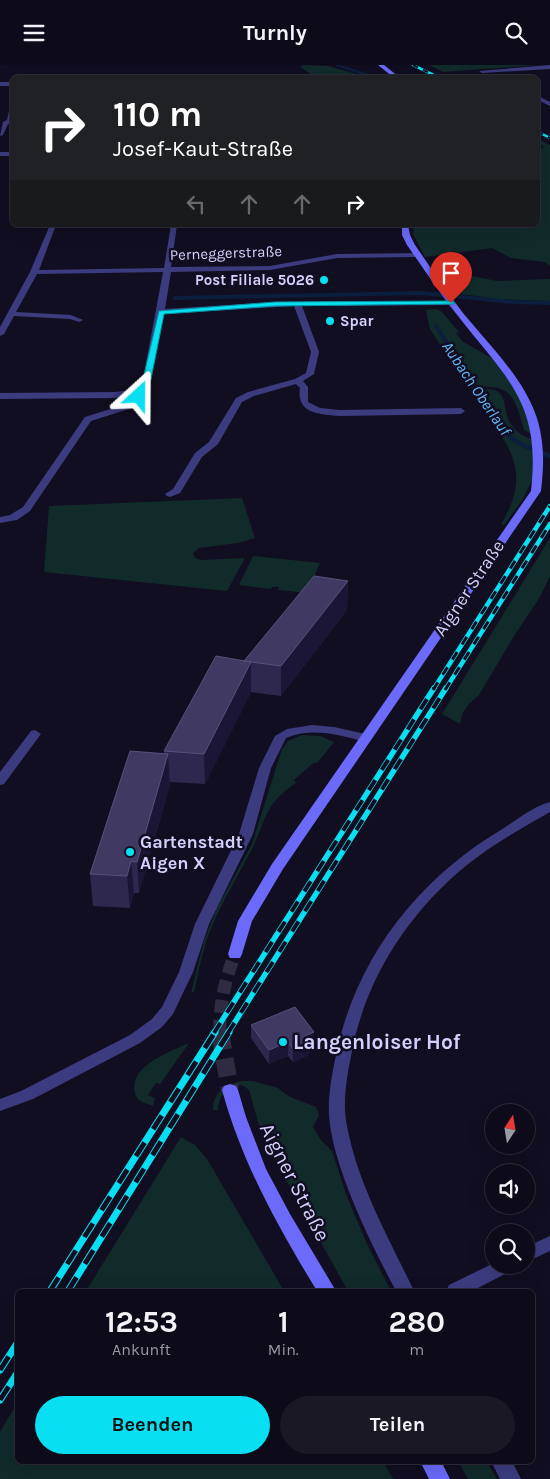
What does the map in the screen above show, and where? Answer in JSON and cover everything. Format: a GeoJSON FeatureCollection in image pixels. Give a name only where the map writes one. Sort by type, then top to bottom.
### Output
{"type":"FeatureCollection","features":[{"type":"Feature","properties":{"kind":"main road"},"geometry":{"type":"LineString","coordinates":[[381,65],[394,75]]}},
{"type":"Feature","properties":{"kind":"main road"},"geometry":{"type":"LineString","coordinates":[[405,227],[406,235],[447,297],[481,339],[513,370],[532,393]]}},
{"type":"Feature","properties":{"kind":"main road","name":"Aigner Straße"},"geometry":{"type":"LineString","coordinates":[[235,954],[255,901],[536,491],[548,460]]}},
{"type":"Feature","properties":{"kind":"main road","name":"Aigner Straße"},"geometry":{"type":"LineString","coordinates":[[230,1090],[254,1163],[284,1220],[325,1289]]}},
{"type":"Feature","properties":{"kind":"main road"},"geometry":{"type":"LineString","coordinates":[[432,1464],[440,1479]]}},
{"type":"Feature","properties":{"kind":"street"},"geometry":{"type":"LineString","coordinates":[[482,71],[550,67]]}},
{"type":"Feature","properties":{"kind":"street"},"geometry":{"type":"LineString","coordinates":[[515,68],[520,75]]}},
{"type":"Feature","properties":{"kind":"street"},"geometry":{"type":"LineString","coordinates":[[1,134],[10,118]]}},
{"type":"Feature","properties":{"kind":"street"},"geometry":{"type":"LineString","coordinates":[[0,334],[34,272],[52,227]]}},
{"type":"Feature","properties":{"kind":"street"},"geometry":{"type":"LineString","coordinates":[[0,396],[122,395],[137,391],[144,386],[161,312],[174,227]]}},
{"type":"Feature","properties":{"kind":"street","name":"Perneggerstraße"},"geometry":{"type":"LineString","coordinates":[[34,272],[270,268],[337,256],[418,255]]}},
{"type":"Feature","properties":{"kind":"street"},"geometry":{"type":"LineString","coordinates":[[161,312],[447,297]]}},
{"type":"Feature","properties":{"kind":"street"},"geometry":{"type":"LineString","coordinates":[[170,494],[177,491],[199,453],[213,444],[239,400],[251,394],[298,381],[310,374],[315,352],[297,304]]}},
{"type":"Feature","properties":{"kind":"street"},"geometry":{"type":"LineString","coordinates":[[10,314],[72,317],[79,320]]}},
{"type":"Feature","properties":{"kind":"street"},"geometry":{"type":"LineString","coordinates":[[298,381],[304,387],[305,403],[320,410],[350,413],[461,411]]}},
{"type":"Feature","properties":{"kind":"street"},"geometry":{"type":"LineString","coordinates":[[0,520],[12,518],[27,509],[88,419],[97,414],[134,403],[139,397],[137,391]]}},
{"type":"Feature","properties":{"kind":"street"},"geometry":{"type":"LineString","coordinates":[[0,1105],[27,1095],[135,1039],[157,1023],[168,1010],[186,971],[202,924],[246,834],[265,768],[281,736],[302,728],[333,731],[366,738]]}},
{"type":"Feature","properties":{"kind":"street"},"geometry":{"type":"LineString","coordinates":[[0,781],[35,734]]}},
{"type":"Feature","properties":{"kind":"street"},"geometry":{"type":"LineString","coordinates":[[404,1289],[386,1256],[350,1167],[337,1115],[343,1055],[357,1002],[376,962],[412,911],[432,888],[453,868],[550,807]]}},
{"type":"Feature","properties":{"kind":"street"},"geometry":{"type":"LineString","coordinates":[[535,1250],[550,1243]]}},
{"type":"Feature","properties":{"kind":"street"},"geometry":{"type":"LineString","coordinates":[[459,1289],[489,1274]]}},
{"type":"Feature","properties":{"kind":"street"},"geometry":{"type":"LineString","coordinates":[[503,1464],[511,1479]]}},
{"type":"Feature","properties":{"kind":"green space"},"geometry":{"type":"Polygon","coordinates":[[[303,65],[328,66],[360,75],[311,75],[300,67],[303,65]]]}},
{"type":"Feature","properties":{"kind":"green space"},"geometry":{"type":"Polygon","coordinates":[[[429,65],[537,65],[443,72],[429,65]]]}},
{"type":"Feature","properties":{"kind":"green space"},"geometry":{"type":"Polygon","coordinates":[[[540,140],[550,145],[550,266],[545,262],[511,258],[492,248],[425,257],[413,234],[414,227],[540,227],[540,148],[544,147],[540,144],[540,140]]]}},
{"type":"Feature","properties":{"kind":"green space"},"geometry":{"type":"Polygon","coordinates":[[[472,276],[497,281],[550,279],[550,301],[492,299],[457,294],[447,279],[472,276]]]}},
{"type":"Feature","properties":{"kind":"green space"},"geometry":{"type":"Polygon","coordinates":[[[436,309],[441,311],[459,332],[456,333],[462,341],[493,359],[526,395],[537,416],[540,432],[539,466],[523,499],[504,525],[502,523],[512,502],[516,483],[515,467],[511,452],[503,438],[471,391],[486,389],[501,394],[510,423],[520,433],[533,440],[532,434],[524,430],[517,407],[508,393],[493,387],[469,388],[430,329],[426,310],[436,309]]]}},
{"type":"Feature","properties":{"kind":"green space"},"geometry":{"type":"Polygon","coordinates":[[[242,498],[255,538],[238,543],[199,548],[193,553],[195,558],[201,560],[245,558],[227,591],[44,572],[49,506],[242,498]]]}},
{"type":"Feature","properties":{"kind":"green space"},"geometry":{"type":"Polygon","coordinates":[[[550,538],[550,576],[540,597],[479,695],[462,714],[460,724],[442,714],[550,538]]]}},
{"type":"Feature","properties":{"kind":"green space"},"geometry":{"type":"Polygon","coordinates":[[[253,556],[320,563],[307,593],[278,590],[279,587],[272,587],[271,589],[239,585],[253,556]]]}},
{"type":"Feature","properties":{"kind":"green space"},"geometry":{"type":"Polygon","coordinates":[[[302,735],[320,736],[334,742],[318,762],[312,764],[294,780],[296,783],[277,798],[267,813],[251,851],[212,926],[194,992],[191,993],[204,941],[217,908],[252,844],[282,749],[288,741],[302,735]]]}},
{"type":"Feature","properties":{"kind":"green space"},"geometry":{"type":"Polygon","coordinates":[[[189,1043],[160,1084],[156,1083],[148,1095],[155,1098],[153,1106],[139,1100],[135,1095],[135,1080],[146,1066],[163,1055],[189,1043]]]}},
{"type":"Feature","properties":{"kind":"green space"},"geometry":{"type":"Polygon","coordinates":[[[241,1081],[252,1081],[278,1088],[288,1096],[316,1107],[319,1115],[313,1127],[320,1139],[332,1151],[346,1194],[367,1244],[390,1289],[347,1289],[286,1180],[258,1122],[249,1090],[242,1085],[232,1087],[222,1096],[218,1110],[213,1110],[215,1098],[221,1090],[241,1081]]]}},
{"type":"Feature","properties":{"kind":"green space"},"geometry":{"type":"Polygon","coordinates":[[[181,1137],[195,1145],[207,1159],[283,1289],[87,1289],[181,1137]]]}},
{"type":"Feature","properties":{"kind":"green space"},"geometry":{"type":"Polygon","coordinates":[[[15,1406],[15,1464],[385,1464],[393,1479],[0,1479],[0,1432],[15,1406]]]}},
{"type":"Feature","properties":{"kind":"green space"},"geometry":{"type":"Polygon","coordinates":[[[460,1464],[488,1464],[497,1479],[468,1479],[460,1464]]]}},
{"type":"Feature","properties":{"kind":"building"},"geometry":{"type":"Polygon","coordinates":[[[314,576],[348,581],[281,666],[244,661],[314,576]]]}},
{"type":"Feature","properties":{"kind":"building"},"geometry":{"type":"Polygon","coordinates":[[[216,656],[251,662],[204,754],[164,751],[216,656]]]}},
{"type":"Feature","properties":{"kind":"building"},"geometry":{"type":"Polygon","coordinates":[[[130,751],[168,754],[137,862],[131,861],[127,876],[90,874],[130,751]]]}},
{"type":"Feature","properties":{"kind":"building"},"geometry":{"type":"Polygon","coordinates":[[[295,1007],[314,1032],[305,1036],[310,1042],[293,1049],[288,1042],[269,1050],[251,1025],[295,1007]]]}},
{"type":"Feature","properties":{"kind":"waterway"},"geometry":{"type":"LineString","coordinates":[[337,65],[368,75]]}},
{"type":"Feature","properties":{"kind":"waterway"},"geometry":{"type":"LineString","coordinates":[[175,298],[421,293],[513,302],[550,303]]}},
{"type":"Feature","properties":{"kind":"waterway","name":"Aubach Oberlauf"},"geometry":{"type":"LineString","coordinates":[[436,326],[499,425]]}},
{"type":"Feature","properties":{"kind":"waterway","name":"Aubach Oberlauf"},"geometry":{"type":"LineString","coordinates":[[499,424],[515,440],[550,456]]}},
{"type":"Feature","properties":{"kind":"tunnel"},"geometry":{"type":"LineString","coordinates":[[220,1032],[223,993],[235,954]]}},
{"type":"Feature","properties":{"kind":"tunnel"},"geometry":{"type":"LineString","coordinates":[[220,1032],[230,1090]]}},
{"type":"Feature","properties":{"kind":"railway"},"geometry":{"type":"LineString","coordinates":[[413,65],[434,75]]}},
{"type":"Feature","properties":{"kind":"railway"},"geometry":{"type":"LineString","coordinates":[[540,133],[550,138]]}},
{"type":"Feature","properties":{"kind":"railway"},"geometry":{"type":"LineString","coordinates":[[433,690],[550,506]]}},
{"type":"Feature","properties":{"kind":"railway"},"geometry":{"type":"LineString","coordinates":[[445,690],[550,524]]}},
{"type":"Feature","properties":{"kind":"railway"},"geometry":{"type":"LineString","coordinates":[[214,1033],[434,688]]}},
{"type":"Feature","properties":{"kind":"railway"},"geometry":{"type":"LineString","coordinates":[[228,1033],[446,688]]}},
{"type":"Feature","properties":{"kind":"railway"},"geometry":{"type":"LineString","coordinates":[[51,1289],[215,1032]]}},
{"type":"Feature","properties":{"kind":"railway"},"geometry":{"type":"LineString","coordinates":[[69,1289],[229,1032]]}},
{"type":"Feature","properties":{"kind":"railway"},"geometry":{"type":"LineString","coordinates":[[0,1370],[15,1347]]}},
{"type":"Feature","properties":{"kind":"railway"},"geometry":{"type":"LineString","coordinates":[[0,1400],[15,1377]]}},
{"type":"Feature","properties":{"kind":"place","name":"Post Filiale 5026"},"geometry":{"type":"Point","coordinates":[324,280]}},
{"type":"Feature","properties":{"kind":"place","name":"Spar"},"geometry":{"type":"Point","coordinates":[330,321]}},
{"type":"Feature","properties":{"kind":"place","name":"Gartenstadt Aigen X"},"geometry":{"type":"Point","coordinates":[130,852]}},
{"type":"Feature","properties":{"kind":"place","name":"Langenloiser Hof"},"geometry":{"type":"Point","coordinates":[283,1042]}},
{"type":"Feature","properties":{"kind":"route"},"geometry":{"type":"LineString","coordinates":[[139,396],[137,391],[146,383],[161,312],[275,304],[451,303]]}}]}
